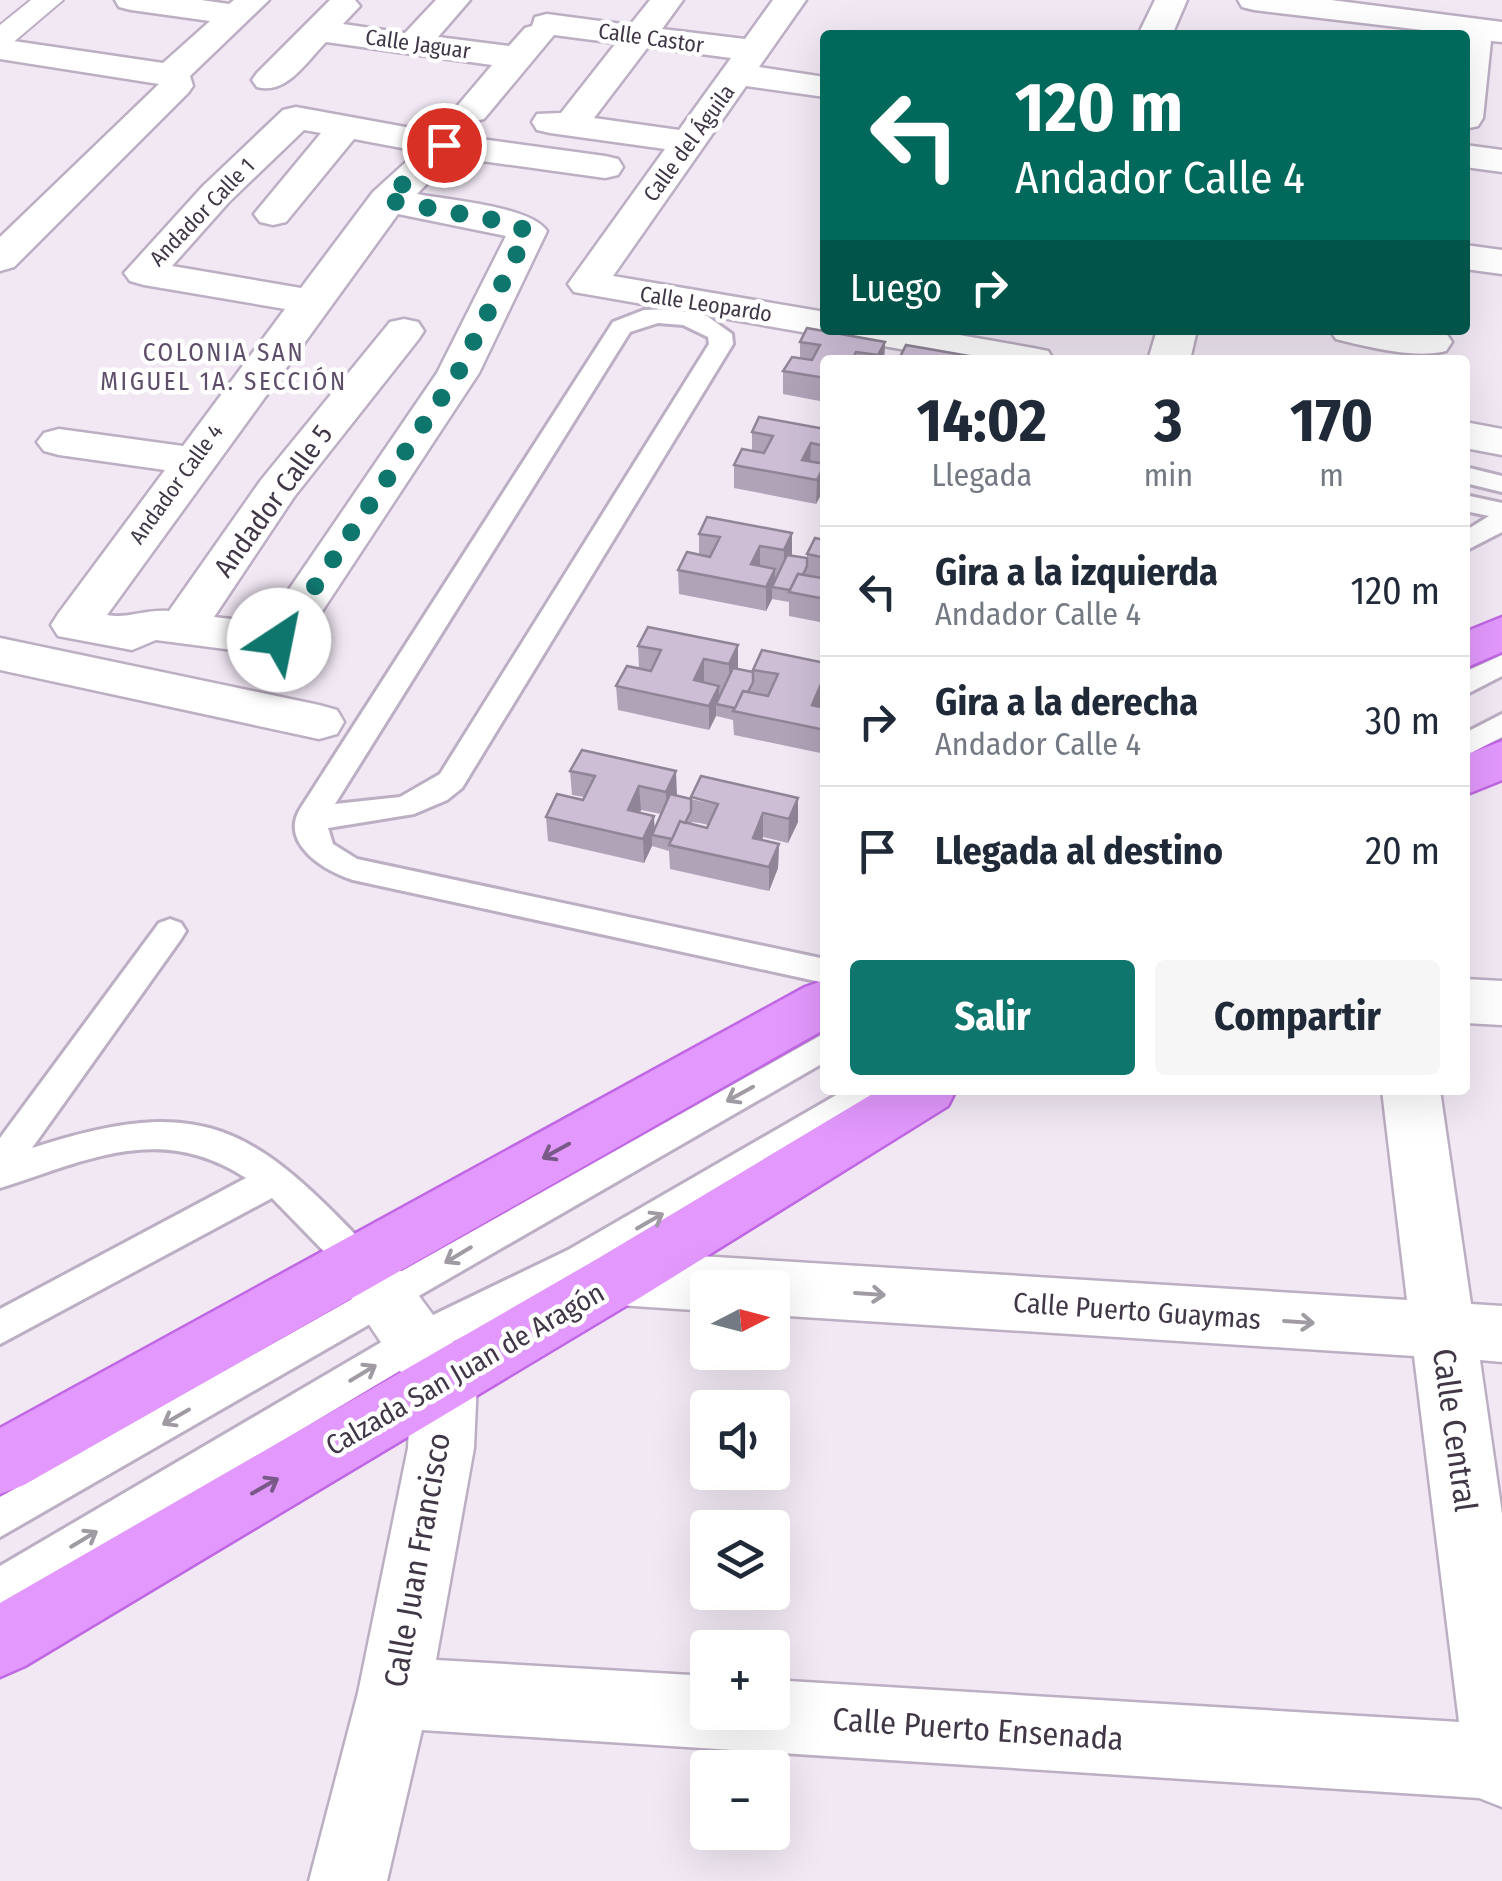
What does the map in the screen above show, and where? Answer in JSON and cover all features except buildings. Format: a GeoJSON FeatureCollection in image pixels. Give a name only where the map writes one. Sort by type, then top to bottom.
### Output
{"type":"FeatureCollection","features":[{"type":"Feature","properties":{"kind":"main road"},"geometry":{"type":"LineString","coordinates":[[1470,649],[1502,632]]}},
{"type":"Feature","properties":{"kind":"main road"},"geometry":{"type":"LineString","coordinates":[[1470,774],[1502,758]]}},
{"type":"Feature","properties":{"kind":"main road","name":"Calzada San Juan de Aragón"},"geometry":{"type":"LineString","coordinates":[[0,1642],[401,1320],[820,1006]]}},
{"type":"Feature","properties":{"kind":"main road","name":"Calzada San Juan de Aragón"},"geometry":{"type":"LineString","coordinates":[[0,1463],[401,1320],[620,1278],[919,1095]]}},
{"type":"Feature","properties":{"kind":"street"},"geometry":{"type":"LineString","coordinates":[[0,39],[49,0]]}},
{"type":"Feature","properties":{"kind":"street"},"geometry":{"type":"LineString","coordinates":[[269,80],[349,0]]}},
{"type":"Feature","properties":{"kind":"street"},"geometry":{"type":"LineString","coordinates":[[620,0],[665,3]]}},
{"type":"Feature","properties":{"kind":"street","name":"Calle del Águila"},"geometry":{"type":"LineString","coordinates":[[588,284],[790,0]]}},
{"type":"Feature","properties":{"kind":"street"},"geometry":{"type":"LineString","coordinates":[[1157,30],[1171,0]]}},
{"type":"Feature","properties":{"kind":"street"},"geometry":{"type":"LineString","coordinates":[[146,1],[245,8]]}},
{"type":"Feature","properties":{"kind":"street"},"geometry":{"type":"LineString","coordinates":[[414,43],[439,3]]}},
{"type":"Feature","properties":{"kind":"street"},"geometry":{"type":"LineString","coordinates":[[570,125],[665,3]]}},
{"type":"Feature","properties":{"kind":"street"},"geometry":{"type":"LineString","coordinates":[[0,258],[245,8]]}},
{"type":"Feature","properties":{"kind":"street","name":"Calle Castor"},"geometry":{"type":"LineString","coordinates":[[558,12],[820,85]]}},
{"type":"Feature","properties":{"kind":"street","name":"Andador Calle 4"},"geometry":{"type":"LineString","coordinates":[[183,628],[143,624],[132,636],[74,624],[310,301],[350,214],[518,58],[558,12]]}},
{"type":"Feature","properties":{"kind":"street"},"geometry":{"type":"LineString","coordinates":[[1268,13],[1488,30],[1470,73]]}},
{"type":"Feature","properties":{"kind":"street","name":"Calle Jaguar"},"geometry":{"type":"LineString","coordinates":[[317,31],[518,58]]}},
{"type":"Feature","properties":{"kind":"street"},"geometry":{"type":"LineString","coordinates":[[0,49],[173,80]]}},
{"type":"Feature","properties":{"kind":"street"},"geometry":{"type":"LineString","coordinates":[[183,628],[279,640],[458,373],[528,231],[505,222],[273,214],[327,115],[570,125],[689,142]]}},
{"type":"Feature","properties":{"kind":"street","name":"Andador Calle 1"},"geometry":{"type":"LineString","coordinates":[[310,301],[144,273],[216,194],[327,115]]}},
{"type":"Feature","properties":{"kind":"street"},"geometry":{"type":"LineString","coordinates":[[450,120],[578,170]]}},
{"type":"Feature","properties":{"kind":"street"},"geometry":{"type":"LineString","coordinates":[[1470,157],[1502,161]]}},
{"type":"Feature","properties":{"kind":"street"},"geometry":{"type":"LineString","coordinates":[[1470,181],[1502,185]]}},
{"type":"Feature","properties":{"kind":"street"},"geometry":{"type":"LineString","coordinates":[[1470,258],[1502,262]]}},
{"type":"Feature","properties":{"kind":"street","name":"Calle Leopardo"},"geometry":{"type":"LineString","coordinates":[[588,284],[820,323]]}},
{"type":"Feature","properties":{"kind":"street","name":"Andador Calle 5"},"geometry":{"type":"LineString","coordinates":[[183,628],[277,489],[404,331]]}},
{"type":"Feature","properties":{"kind":"street"},"geometry":{"type":"LineString","coordinates":[[899,335],[1006,355]]}},
{"type":"Feature","properties":{"kind":"street"},"geometry":{"type":"LineString","coordinates":[[1379,335],[1432,344]]}},
{"type":"Feature","properties":{"kind":"street"},"geometry":{"type":"LineString","coordinates":[[1470,436],[1502,442]]}},
{"type":"Feature","properties":{"kind":"street"},"geometry":{"type":"LineString","coordinates":[[59,442],[193,461]]}},
{"type":"Feature","properties":{"kind":"street"},"geometry":{"type":"LineString","coordinates":[[0,654],[319,722]]}},
{"type":"Feature","properties":{"kind":"street"},"geometry":{"type":"LineString","coordinates":[[1470,1001],[1502,1003]]}},
{"type":"Feature","properties":{"kind":"street","name":"Calle Central"},"geometry":{"type":"LineString","coordinates":[[1412,1095],[1472,1333],[1502,1770]]}},
{"type":"Feature","properties":{"kind":"street","name":"Calle Puerto Guaymas"},"geometry":{"type":"LineString","coordinates":[[620,1278],[690,1283]]}},
{"type":"Feature","properties":{"kind":"street","name":"Calle Puerto Guaymas"},"geometry":{"type":"LineString","coordinates":[[790,1289],[1472,1333]]}},
{"type":"Feature","properties":{"kind":"street","name":"Calle Juan Francisco"},"geometry":{"type":"LineString","coordinates":[[348,1881],[394,1693],[441,1448],[401,1320]]}},
{"type":"Feature","properties":{"kind":"street","name":"Calle Puerto Ensenada"},"geometry":{"type":"LineString","coordinates":[[394,1693],[1501,1762]]}},
{"type":"Feature","properties":{"kind":"lane"},"geometry":{"type":"LineString","coordinates":[[311,817],[410,808],[435,796],[451,782],[721,344],[720,334],[708,324],[653,314],[621,327],[311,817],[314,842],[324,860],[353,869],[820,970]]}},
{"type":"Feature","properties":{"kind":"lane"},"geometry":{"type":"LineString","coordinates":[[1470,477],[1502,484]]}},
{"type":"Feature","properties":{"kind":"lane"},"geometry":{"type":"LineString","coordinates":[[1470,504],[1502,511]]}},
{"type":"Feature","properties":{"kind":"lane"},"geometry":{"type":"LineString","coordinates":[[1470,539],[1502,520]]}},
{"type":"Feature","properties":{"kind":"lane"},"geometry":{"type":"LineString","coordinates":[[1470,682],[1502,664]]}},
{"type":"Feature","properties":{"kind":"lane"},"geometry":{"type":"LineString","coordinates":[[1470,743],[1502,724]]}},
{"type":"Feature","properties":{"kind":"lane"},"geometry":{"type":"LineString","coordinates":[[0,1165],[170,931]]}},
{"type":"Feature","properties":{"kind":"lane"},"geometry":{"type":"LineString","coordinates":[[0,1588],[401,1320],[820,1049]]}},
{"type":"Feature","properties":{"kind":"lane"},"geometry":{"type":"LineString","coordinates":[[0,1518],[401,1320],[581,1261],[865,1095]]}},
{"type":"Feature","properties":{"kind":"lane"},"geometry":{"type":"LineString","coordinates":[[0,1173],[125,1136],[175,1132],[221,1143],[276,1179],[401,1320]]}},
{"type":"Feature","properties":{"kind":"lane"},"geometry":{"type":"LineString","coordinates":[[0,1328],[276,1179]]}},
{"type":"Feature","properties":{"kind":"district","name":"COLONIA SAN MIGUEL 1A. SECCIÓN"},"geometry":{"type":"Point","coordinates":[224,368]}},
{"type":"Feature","properties":{"kind":"route"},"geometry":{"type":"LineString","coordinates":[[279,640],[458,373],[528,231],[505,222],[386,200],[444,145]]}}]}
